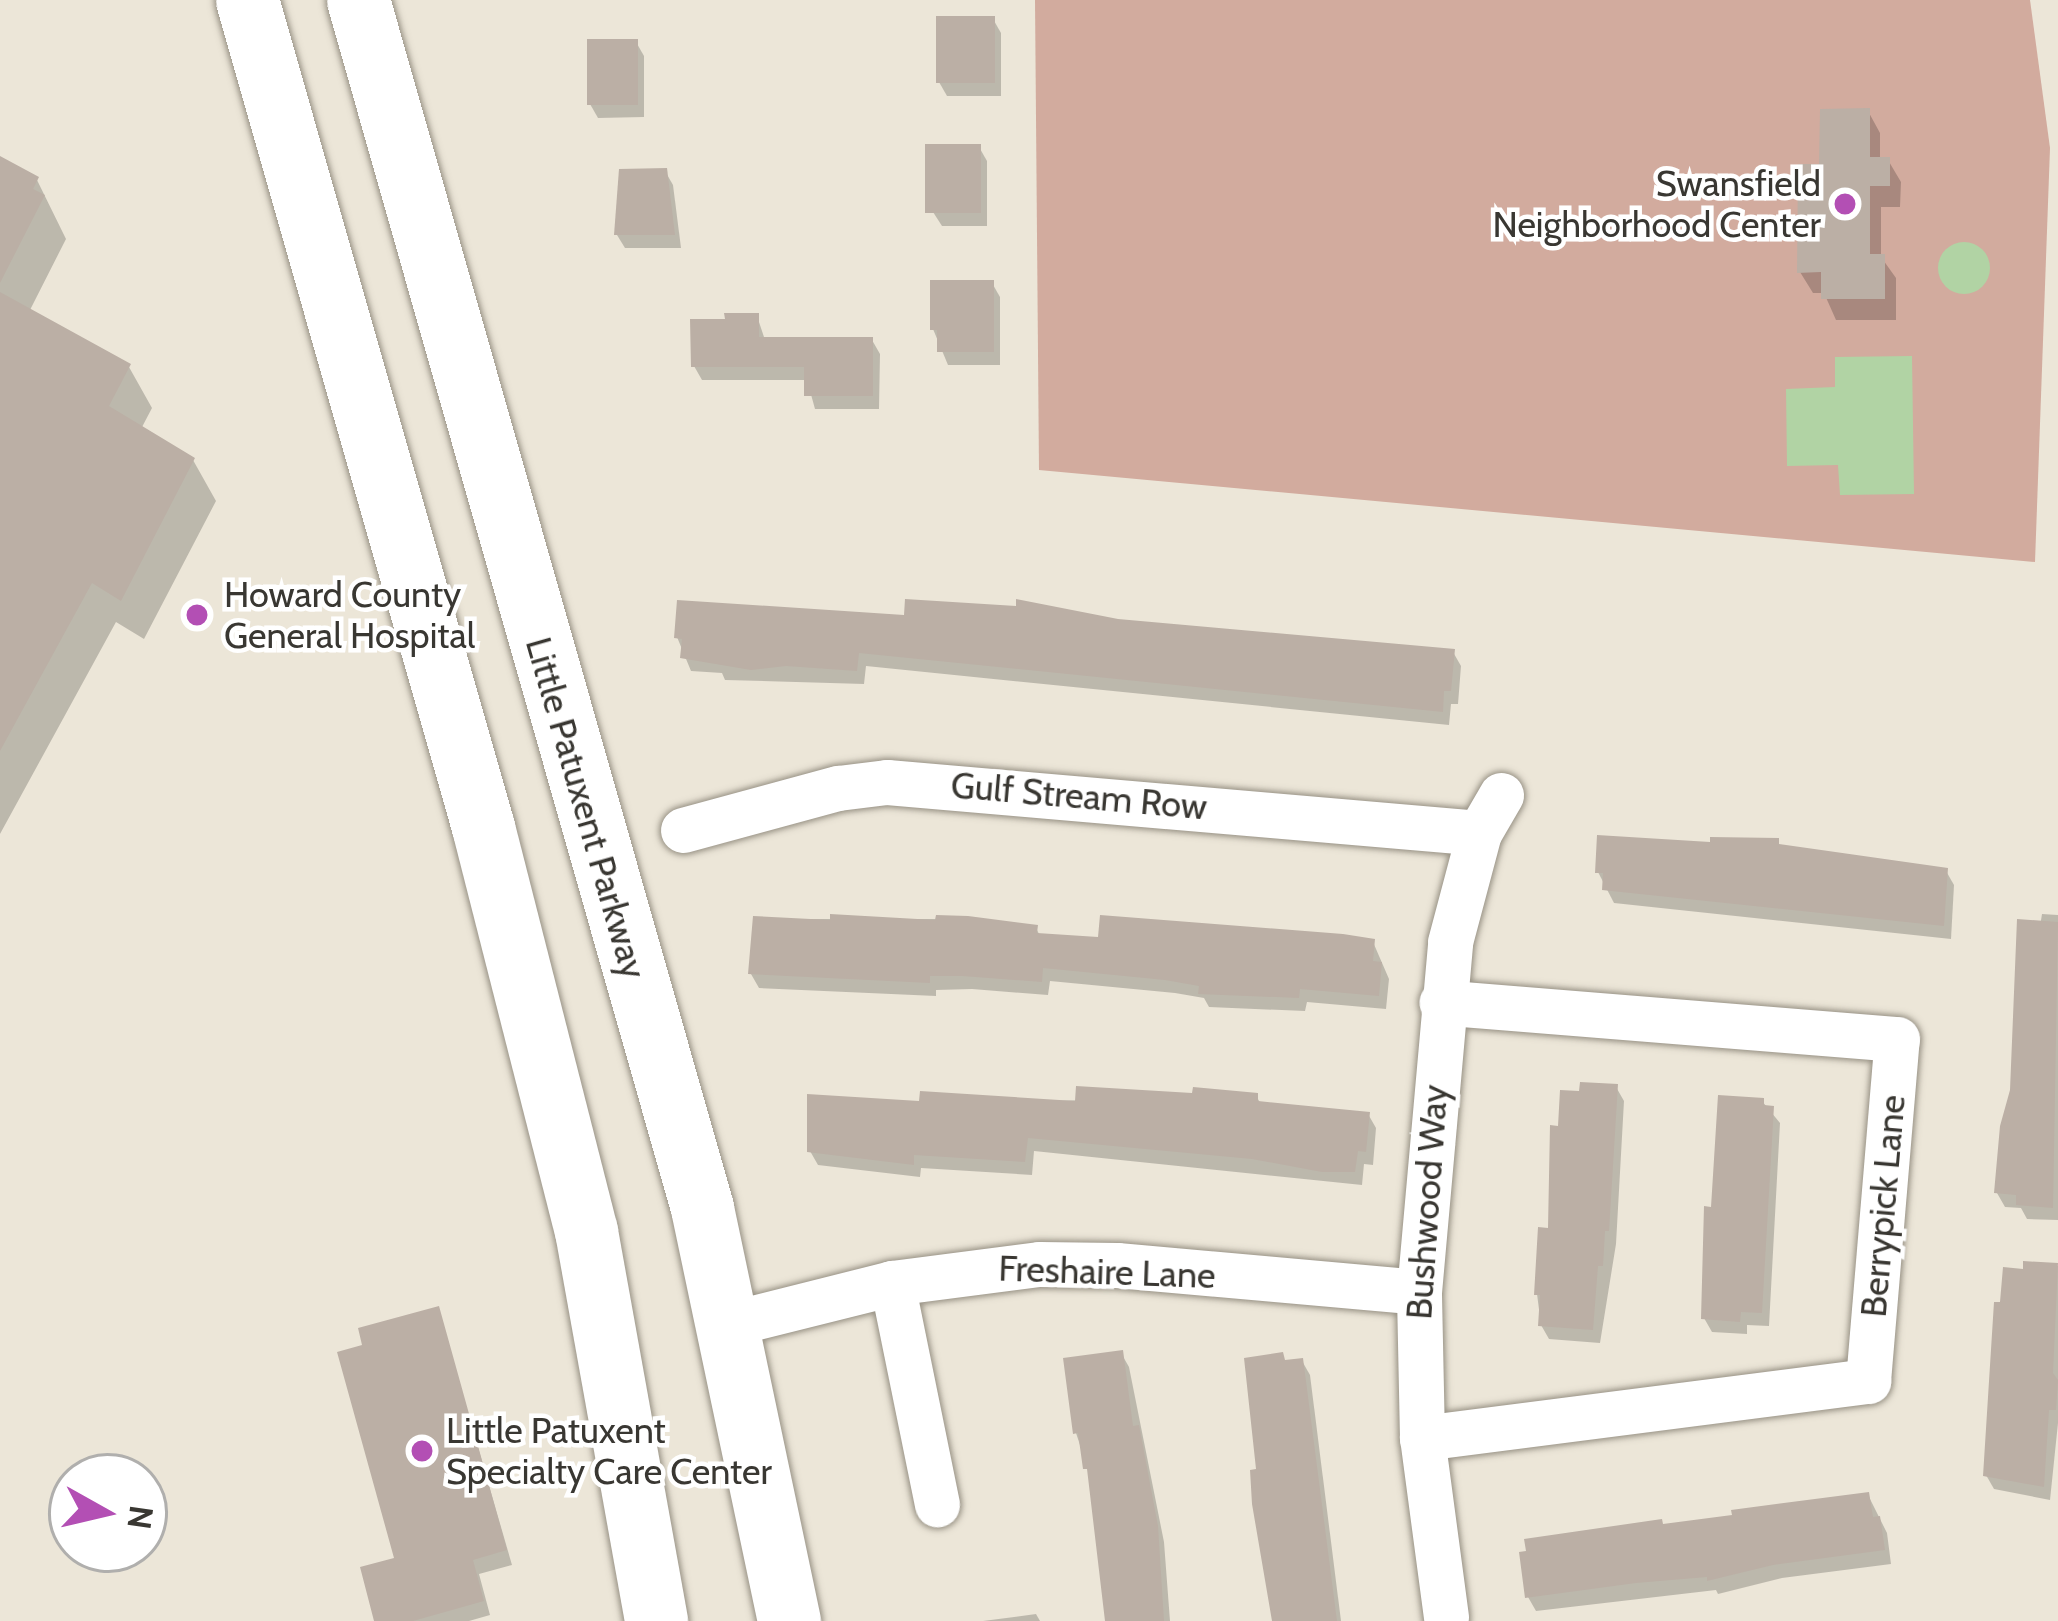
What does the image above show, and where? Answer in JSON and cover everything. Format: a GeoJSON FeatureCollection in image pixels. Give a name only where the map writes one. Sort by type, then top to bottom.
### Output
{"type":"FeatureCollection","features":[{"type":"Feature","properties":{"kind":"main road"},"geometry":{"type":"LineString","coordinates":[[247,0],[483,827],[586,1231],[656,1621]]}},
{"type":"Feature","properties":{"kind":"main road","name":"Little Patuxent Parkway"},"geometry":{"type":"LineString","coordinates":[[358,0],[702,1208],[789,1621]]}},
{"type":"Feature","properties":{"kind":"street","name":"Gulf Stream Row"},"geometry":{"type":"LineString","coordinates":[[682,830],[838,788],[887,782],[1490,814]]}},
{"type":"Feature","properties":{"kind":"street","name":"Bushwood Way"},"geometry":{"type":"LineString","coordinates":[[1446,1618],[1422,1438],[1419,1292],[1450,942],[1490,814]]}},
{"type":"Feature","properties":{"kind":"street","name":"Berrypick Lane"},"geometry":{"type":"LineString","coordinates":[[1422,1438],[1868,1381],[1898,1039],[1442,1002]]}},
{"type":"Feature","properties":{"kind":"street","name":"Freshaire Lane"},"geometry":{"type":"LineString","coordinates":[[729,1324],[892,1283],[968,1270],[1117,1265],[1419,1292]]}},
{"type":"Feature","properties":{"kind":"street"},"geometry":{"type":"LineString","coordinates":[[892,1283],[938,1504]]}},
{"type":"Feature","properties":{"kind":"shaded area"},"geometry":{"type":"Polygon","coordinates":[[[1035,0],[2030,0],[2050,148],[2035,562],[1039,470],[1035,0]]]}},
{"type":"Feature","properties":{"kind":"shaded area"},"geometry":{"type":"Polygon","coordinates":[[[1964,242],[1982,250],[1990,268],[1982,286],[1964,294],[1946,286],[1938,268],[1946,250],[1964,242]]]}},
{"type":"Feature","properties":{"kind":"shaded area"},"geometry":{"type":"Polygon","coordinates":[[[1912,356],[1914,494],[1840,495],[1838,465],[1787,466],[1786,389],[1835,387],[1835,357],[1912,356]]]}},
{"type":"Feature","properties":{"kind":"building"},"geometry":{"type":"Polygon","coordinates":[[[936,16],[995,16],[995,83],[936,83],[936,16]]]}},
{"type":"Feature","properties":{"kind":"building"},"geometry":{"type":"Polygon","coordinates":[[[587,39],[638,39],[638,105],[587,105],[587,39]]]}},
{"type":"Feature","properties":{"kind":"building","name":"Swansfield Neighborhood Center"},"geometry":{"type":"Polygon","coordinates":[[[1870,108],[1870,157],[1890,157],[1890,186],[1870,186],[1870,254],[1885,254],[1885,299],[1821,299],[1821,272],[1797,273],[1798,164],[1819,164],[1820,109],[1870,108]]]}},
{"type":"Feature","properties":{"kind":"building"},"geometry":{"type":"Polygon","coordinates":[[[925,144],[981,144],[981,213],[925,213],[925,144]]]}},
{"type":"Feature","properties":{"kind":"building"},"geometry":{"type":"Polygon","coordinates":[[[0,156],[39,177],[33,189],[45,195],[0,283],[0,156]]]}},
{"type":"Feature","properties":{"kind":"building"},"geometry":{"type":"Polygon","coordinates":[[[667,168],[675,235],[614,235],[619,169],[667,168]]]}},
{"type":"Feature","properties":{"kind":"building"},"geometry":{"type":"Polygon","coordinates":[[[930,280],[994,280],[994,352],[937,352],[937,330],[930,330],[930,280]]]}},
{"type":"Feature","properties":{"kind":"building"},"geometry":{"type":"Polygon","coordinates":[[[0,292],[131,364],[109,406],[195,458],[121,601],[92,583],[0,751],[0,292]]]}},
{"type":"Feature","properties":{"kind":"building"},"geometry":{"type":"Polygon","coordinates":[[[724,313],[759,313],[759,337],[873,337],[873,396],[804,396],[804,367],[691,367],[690,319],[725,319],[724,313]]]}},
{"type":"Feature","properties":{"kind":"building"},"geometry":{"type":"Polygon","coordinates":[[[905,599],[1016,606],[1016,599],[1118,619],[1455,649],[1451,691],[1444,691],[1443,712],[859,653],[857,671],[786,666],[751,670],[680,658],[682,639],[674,638],[677,600],[904,615],[905,599]]]}},
{"type":"Feature","properties":{"kind":"building"},"geometry":{"type":"Polygon","coordinates":[[[1597,835],[1710,842],[1710,837],[1779,838],[1779,844],[1948,868],[1944,926],[1602,890],[1603,873],[1595,873],[1597,835]]]}},
{"type":"Feature","properties":{"kind":"building"},"geometry":{"type":"Polygon","coordinates":[[[830,914],[935,920],[936,915],[968,916],[1038,925],[1037,933],[1098,937],[1100,915],[1343,934],[1375,939],[1373,961],[1382,962],[1379,996],[1300,989],[1299,998],[1198,994],[1199,986],[1165,980],[1043,968],[1042,982],[930,976],[930,983],[748,974],[753,916],[830,920],[830,914]]]}},
{"type":"Feature","properties":{"kind":"building"},"geometry":{"type":"Polygon","coordinates":[[[2017,919],[2058,922],[2053,1208],[2016,1205],[2016,1195],[1994,1193],[2000,1126],[2010,1090],[2017,919]]]}},
{"type":"Feature","properties":{"kind":"building"},"geometry":{"type":"Polygon","coordinates":[[[1580,1082],[1618,1084],[1609,1231],[1605,1231],[1603,1266],[1598,1266],[1593,1330],[1538,1326],[1540,1295],[1534,1295],[1538,1227],[1548,1228],[1550,1125],[1558,1126],[1560,1090],[1579,1091],[1580,1082]]]}},
{"type":"Feature","properties":{"kind":"building"},"geometry":{"type":"Polygon","coordinates":[[[1076,1086],[1192,1093],[1193,1087],[1258,1093],[1258,1101],[1370,1112],[1366,1152],[1358,1151],[1355,1172],[1322,1172],[1252,1159],[1028,1138],[1025,1162],[914,1155],[914,1165],[807,1152],[807,1094],[919,1101],[920,1091],[1075,1101],[1076,1086]]]}},
{"type":"Feature","properties":{"kind":"building"},"geometry":{"type":"Polygon","coordinates":[[[1718,1095],[1764,1098],[1764,1105],[1774,1106],[1762,1313],[1741,1312],[1740,1322],[1701,1319],[1704,1206],[1711,1207],[1718,1095]]]}},
{"type":"Feature","properties":{"kind":"building"},"geometry":{"type":"Polygon","coordinates":[[[2023,1261],[2058,1263],[2053,1373],[2058,1380],[2056,1410],[2049,1410],[2044,1487],[1983,1476],[1994,1302],[2000,1302],[2003,1267],[2023,1269],[2023,1261]]]}},
{"type":"Feature","properties":{"kind":"building","name":"Little Patuxent Specialty Care Center"},"geometry":{"type":"Polygon","coordinates":[[[439,1306],[507,1550],[473,1560],[484,1601],[413,1621],[374,1621],[360,1567],[394,1558],[337,1352],[362,1345],[358,1328],[439,1306]]]}},
{"type":"Feature","properties":{"kind":"building"},"geometry":{"type":"Polygon","coordinates":[[[1123,1350],[1133,1426],[1139,1425],[1158,1526],[1164,1621],[1105,1621],[1087,1469],[1083,1469],[1078,1433],[1073,1434],[1063,1358],[1123,1350]]]}},
{"type":"Feature","properties":{"kind":"building"},"geometry":{"type":"Polygon","coordinates":[[[1283,1352],[1285,1360],[1303,1358],[1337,1621],[1272,1621],[1252,1504],[1250,1470],[1256,1469],[1244,1358],[1283,1352]]]}},
{"type":"Feature","properties":{"kind":"building"},"geometry":{"type":"Polygon","coordinates":[[[1869,1492],[1873,1517],[1880,1516],[1885,1550],[1773,1565],[1707,1581],[1707,1577],[1636,1583],[1525,1598],[1519,1552],[1526,1551],[1524,1539],[1662,1519],[1663,1524],[1732,1515],[1731,1510],[1869,1492]]]}},
{"type":"Feature","properties":{"kind":"place","name":"Swansfield Neighborhood Center"},"geometry":{"type":"Point","coordinates":[1845,204]}},
{"type":"Feature","properties":{"kind":"place","name":"Howard County General Hospital"},"geometry":{"type":"Point","coordinates":[197,615]}},
{"type":"Feature","properties":{"kind":"place","name":"Little Patuxent Specialty Care Center"},"geometry":{"type":"Point","coordinates":[422,1451]}}]}
